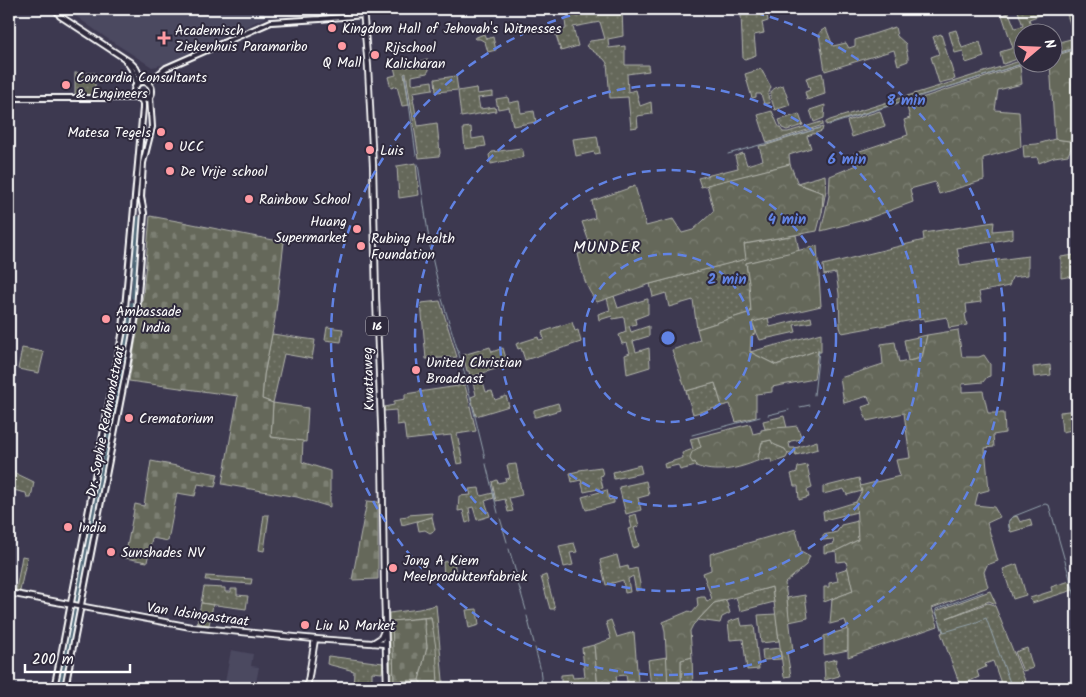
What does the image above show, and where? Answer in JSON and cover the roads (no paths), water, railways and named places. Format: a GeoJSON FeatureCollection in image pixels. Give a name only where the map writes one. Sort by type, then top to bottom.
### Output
{"type":"FeatureCollection","features":[{"type":"Feature","properties":{"kind":"main road","name":"Kwattaweg"},"geometry":{"type":"LineString","coordinates":[[364,9],[373,166],[387,688]]}},
{"type":"Feature","properties":{"kind":"main road","name":"Van Idsingastraat"},"geometry":{"type":"LineString","coordinates":[[9,593],[191,627],[386,644]]}},
{"type":"Feature","properties":{"kind":"main road"},"geometry":{"type":"LineString","coordinates":[[372,644],[382,637],[385,627]]}},
{"type":"Feature","properties":{"kind":"main road"},"geometry":{"type":"LineString","coordinates":[[307,688],[316,639]]}},
{"type":"Feature","properties":{"kind":"street"},"geometry":{"type":"LineString","coordinates":[[56,9],[60,16],[123,57],[136,68],[143,82]]}},
{"type":"Feature","properties":{"kind":"street"},"geometry":{"type":"LineString","coordinates":[[148,83],[166,68],[271,22],[320,20],[364,15]]}},
{"type":"Feature","properties":{"kind":"street"},"geometry":{"type":"LineString","coordinates":[[123,57],[135,74],[135,89],[139,99]]}},
{"type":"Feature","properties":{"kind":"street"},"geometry":{"type":"LineString","coordinates":[[9,98],[122,97],[146,99],[152,93],[152,88],[158,74]]}},
{"type":"Feature","properties":{"kind":"street"},"geometry":{"type":"LineString","coordinates":[[122,97],[130,95],[143,82],[148,83],[152,88]]}},
{"type":"Feature","properties":{"kind":"street","name":"Dr. Sophie Redmondstraat"},"geometry":{"type":"LineString","coordinates":[[65,688],[138,301],[144,213],[142,198],[144,163],[152,128],[150,97]]}},
{"type":"Feature","properties":{"kind":"street","name":"Dr. Sophie Redmondstraat"},"geometry":{"type":"LineString","coordinates":[[54,688],[123,330],[143,108],[143,104],[139,99]]}},
{"type":"Feature","properties":{"kind":"street"},"geometry":{"type":"LineString","coordinates":[[126,300],[138,301]]}},
{"type":"Feature","properties":{"kind":"waterway"},"geometry":{"type":"LineString","coordinates":[[1064,52],[1077,48]]}},
{"type":"Feature","properties":{"kind":"waterway"},"geometry":{"type":"LineString","coordinates":[[829,125],[1014,66]]}},
{"type":"Feature","properties":{"kind":"waterway"},"geometry":{"type":"LineString","coordinates":[[405,74],[416,155]]}},
{"type":"Feature","properties":{"kind":"waterway"},"geometry":{"type":"LineString","coordinates":[[728,154],[819,128]]}},
{"type":"Feature","properties":{"kind":"waterway"},"geometry":{"type":"LineString","coordinates":[[418,164],[431,253],[441,296]]}},
{"type":"Feature","properties":{"kind":"waterway"},"geometry":{"type":"LineString","coordinates":[[133,297],[138,218]]}},
{"type":"Feature","properties":{"kind":"waterway"},"geometry":{"type":"LineString","coordinates":[[442,299],[464,371],[485,458]]}},
{"type":"Feature","properties":{"kind":"waterway"},"geometry":{"type":"LineString","coordinates":[[123,359],[132,304]]}},
{"type":"Feature","properties":{"kind":"waterway"},"geometry":{"type":"LineString","coordinates":[[814,395],[819,351]]}},
{"type":"Feature","properties":{"kind":"waterway"},"geometry":{"type":"LineString","coordinates":[[76,602],[121,371]]}},
{"type":"Feature","properties":{"kind":"waterway"},"geometry":{"type":"LineString","coordinates":[[800,407],[810,405]]}},
{"type":"Feature","properties":{"kind":"waterway"},"geometry":{"type":"LineString","coordinates":[[768,415],[789,410]]}},
{"type":"Feature","properties":{"kind":"waterway"},"geometry":{"type":"LineString","coordinates":[[692,435],[760,417]]}},
{"type":"Feature","properties":{"kind":"waterway"},"geometry":{"type":"LineString","coordinates":[[486,464],[498,513]]}},
{"type":"Feature","properties":{"kind":"waterway"},"geometry":{"type":"LineString","coordinates":[[1010,531],[1008,524],[1012,517],[1045,504],[1049,505],[1077,603]]}},
{"type":"Feature","properties":{"kind":"waterway"},"geometry":{"type":"LineString","coordinates":[[500,518],[507,542]]}},
{"type":"Feature","properties":{"kind":"waterway"},"geometry":{"type":"LineString","coordinates":[[509,549],[517,576]]}},
{"type":"Feature","properties":{"kind":"waterway"},"geometry":{"type":"LineString","coordinates":[[518,583],[526,610]]}},
{"type":"Feature","properties":{"kind":"waterway"},"geometry":{"type":"LineString","coordinates":[[983,592],[936,609],[936,613],[944,632],[986,618],[1012,688]]}},
{"type":"Feature","properties":{"kind":"waterway"},"geometry":{"type":"LineString","coordinates":[[59,688],[75,610]]}},
{"type":"Feature","properties":{"kind":"waterway"},"geometry":{"type":"LineString","coordinates":[[527,616],[534,643]]}},
{"type":"Feature","properties":{"kind":"waterway"},"geometry":{"type":"LineString","coordinates":[[535,648],[540,667],[542,688]]}},
{"type":"Feature","properties":{"kind":"waterway"},"geometry":{"type":"LineString","coordinates":[[768,688],[789,683]]}},
{"type":"Feature","properties":{"kind":"place","name":"Kingdom Hall of Jehovah's Witnesses"},"geometry":{"type":"Point","coordinates":[332,28]}},
{"type":"Feature","properties":{"kind":"place","name":"Academisch Ziekenhuis Paramaribo"},"geometry":{"type":"Point","coordinates":[164,38]}},
{"type":"Feature","properties":{"kind":"place","name":"Q Mall"},"geometry":{"type":"Point","coordinates":[342,46]}},
{"type":"Feature","properties":{"kind":"place","name":"Rijschool Kalicharan"},"geometry":{"type":"Point","coordinates":[375,55]}},
{"type":"Feature","properties":{"kind":"place","name":"Concordia Consultants & Engineers"},"geometry":{"type":"Point","coordinates":[66,85]}},
{"type":"Feature","properties":{"kind":"place","name":"Matesa Tegels"},"geometry":{"type":"Point","coordinates":[161,132]}},
{"type":"Feature","properties":{"kind":"place","name":"UCC"},"geometry":{"type":"Point","coordinates":[169,146]}},
{"type":"Feature","properties":{"kind":"place","name":"Luis"},"geometry":{"type":"Point","coordinates":[370,150]}},
{"type":"Feature","properties":{"kind":"place","name":"De Vrije school"},"geometry":{"type":"Point","coordinates":[170,171]}},
{"type":"Feature","properties":{"kind":"place","name":"Rainbow School"},"geometry":{"type":"Point","coordinates":[249,199]}},
{"type":"Feature","properties":{"kind":"place","name":"Huang Supermarket"},"geometry":{"type":"Point","coordinates":[357,229]}},
{"type":"Feature","properties":{"kind":"place","name":"Rubing Health Foundation"},"geometry":{"type":"Point","coordinates":[361,246]}},
{"type":"Feature","properties":{"kind":"place","name":"Ambassade van India"},"geometry":{"type":"Point","coordinates":[106,319]}},
{"type":"Feature","properties":{"kind":"place","name":"United Christian Broadcast"},"geometry":{"type":"Point","coordinates":[416,370]}},
{"type":"Feature","properties":{"kind":"place","name":"Crematorium"},"geometry":{"type":"Point","coordinates":[129,418]}},
{"type":"Feature","properties":{"kind":"place","name":"India"},"geometry":{"type":"Point","coordinates":[68,527]}},
{"type":"Feature","properties":{"kind":"place","name":"Sunshades NV"},"geometry":{"type":"Point","coordinates":[111,552]}},
{"type":"Feature","properties":{"kind":"place","name":"Jong A Kiem Meelproduktenfabriek"},"geometry":{"type":"Point","coordinates":[393,568]}},
{"type":"Feature","properties":{"kind":"place","name":"Liu W Market"},"geometry":{"type":"Point","coordinates":[305,625]}},
{"type":"Feature","properties":{"kind":"district","name":"MUNDER"},"geometry":{"type":"Point","coordinates":[607,246]}}]}
